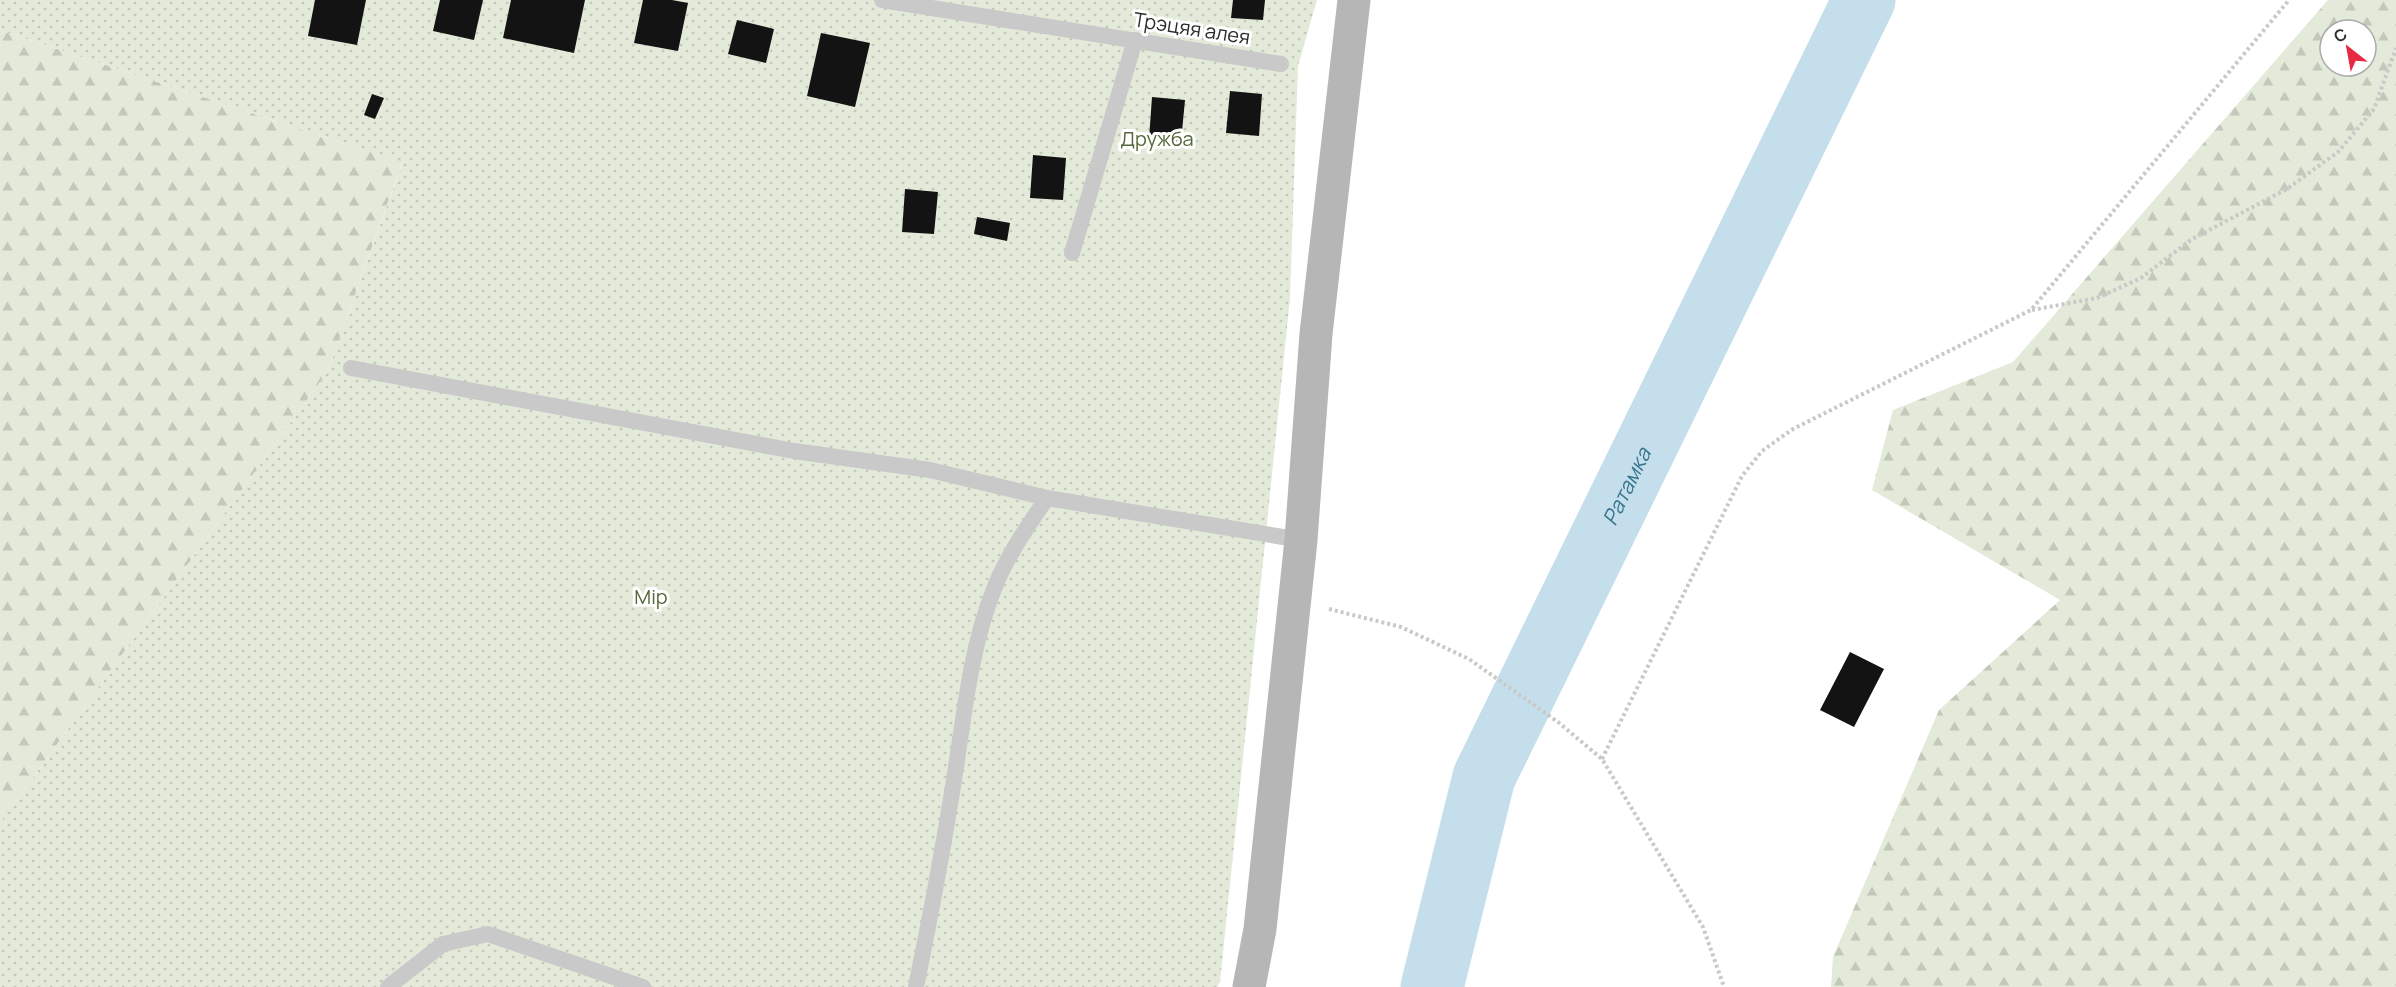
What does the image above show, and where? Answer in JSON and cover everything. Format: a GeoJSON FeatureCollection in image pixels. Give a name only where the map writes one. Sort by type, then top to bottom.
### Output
{"type":"FeatureCollection","features":[{"type":"Feature","properties":{"kind":"street"},"geometry":{"type":"LineString","coordinates":[[1249,987],[1260,929],[1301,540],[1316,334],[1354,0]]}},
{"type":"Feature","properties":{"kind":"lane","name":"Трэцяя алея"},"geometry":{"type":"LineString","coordinates":[[882,0],[1281,64]]}},
{"type":"Feature","properties":{"kind":"lane"},"geometry":{"type":"LineString","coordinates":[[1072,253],[1136,40]]}},
{"type":"Feature","properties":{"kind":"lane"},"geometry":{"type":"LineString","coordinates":[[351,368],[794,451],[930,470],[1047,498],[1301,540]]}},
{"type":"Feature","properties":{"kind":"lane"},"geometry":{"type":"LineString","coordinates":[[916,987],[934,902],[969,684],[982,628],[994,589],[1016,543],[1047,498]]}},
{"type":"Feature","properties":{"kind":"lane"},"geometry":{"type":"LineString","coordinates":[[388,987],[443,944],[489,934],[643,987]]}},
{"type":"Feature","properties":{"kind":"path"},"geometry":{"type":"LineString","coordinates":[[2031,310],[2289,0]]}},
{"type":"Feature","properties":{"kind":"path"},"geometry":{"type":"LineString","coordinates":[[1602,759],[1742,476],[1761,451],[1793,429],[2031,310],[2097,298],[2142,278],[2192,239],[2287,189],[2338,152],[2374,109],[2396,48]]}},
{"type":"Feature","properties":{"kind":"path"},"geometry":{"type":"LineString","coordinates":[[1294,605],[1338,610],[1401,627],[1468,659],[1558,722],[1602,759],[1702,927],[1724,987]]}},
{"type":"Feature","properties":{"kind":"green space","name":"Мір"},"geometry":{"type":"Polygon","coordinates":[[[0,0],[1317,0],[1298,66],[1290,298],[1220,982],[1217,987],[0,987],[0,823],[328,371],[403,161],[351,146],[0,30],[0,0]]]}},
{"type":"Feature","properties":{"kind":"green space"},"geometry":{"type":"Polygon","coordinates":[[[2328,0],[2396,0],[2396,987],[1831,987],[1833,957],[1939,710],[2060,600],[1872,490],[1893,410],[2013,362],[2328,0]]]}},
{"type":"Feature","properties":{"kind":"green space"},"geometry":{"type":"Polygon","coordinates":[[[0,30],[351,146],[403,160],[328,371],[0,823],[0,30]]]}},
{"type":"Feature","properties":{"kind":"building"},"geometry":{"type":"Polygon","coordinates":[[[315,0],[366,0],[357,45],[308,36],[315,0]]]}},
{"type":"Feature","properties":{"kind":"building"},"geometry":{"type":"Polygon","coordinates":[[[440,0],[483,0],[474,40],[433,31],[440,0]]]}},
{"type":"Feature","properties":{"kind":"building"},"geometry":{"type":"Polygon","coordinates":[[[511,0],[585,0],[574,53],[503,38],[511,0]]]}},
{"type":"Feature","properties":{"kind":"building"},"geometry":{"type":"Polygon","coordinates":[[[643,0],[672,0],[688,3],[678,51],[634,43],[643,0]]]}},
{"type":"Feature","properties":{"kind":"building"},"geometry":{"type":"Polygon","coordinates":[[[1233,0],[1265,0],[1263,20],[1231,18],[1233,0]]]}},
{"type":"Feature","properties":{"kind":"building"},"geometry":{"type":"Polygon","coordinates":[[[737,20],[774,29],[766,63],[728,54],[737,20]]]}},
{"type":"Feature","properties":{"kind":"building"},"geometry":{"type":"Polygon","coordinates":[[[821,33],[870,43],[855,107],[807,96],[821,33]]]}},
{"type":"Feature","properties":{"kind":"building"},"geometry":{"type":"Polygon","coordinates":[[[1230,91],[1262,94],[1259,136],[1226,133],[1230,91]]]}},
{"type":"Feature","properties":{"kind":"building"},"geometry":{"type":"Polygon","coordinates":[[[372,94],[384,98],[375,119],[364,115],[372,94]]]}},
{"type":"Feature","properties":{"kind":"building"},"geometry":{"type":"Polygon","coordinates":[[[1152,97],[1185,100],[1181,142],[1149,139],[1152,97]]]}},
{"type":"Feature","properties":{"kind":"building"},"geometry":{"type":"Polygon","coordinates":[[[1033,155],[1066,158],[1063,200],[1030,198],[1033,155]]]}},
{"type":"Feature","properties":{"kind":"building"},"geometry":{"type":"Polygon","coordinates":[[[905,189],[938,192],[934,234],[902,232],[905,189]]]}},
{"type":"Feature","properties":{"kind":"building"},"geometry":{"type":"Polygon","coordinates":[[[977,217],[1010,223],[1007,241],[974,234],[977,217]]]}},
{"type":"Feature","properties":{"kind":"building"},"geometry":{"type":"Polygon","coordinates":[[[1850,652],[1884,669],[1854,727],[1820,710],[1850,652]]]}},
{"type":"Feature","properties":{"kind":"waterway","name":"Ратамка"},"geometry":{"type":"LineString","coordinates":[[1432,987],[1484,777],[1864,0]]}},
{"type":"Feature","properties":{"kind":"park label","name":"Дружба"},"geometry":{"type":"Point","coordinates":[1157,138]}}]}
